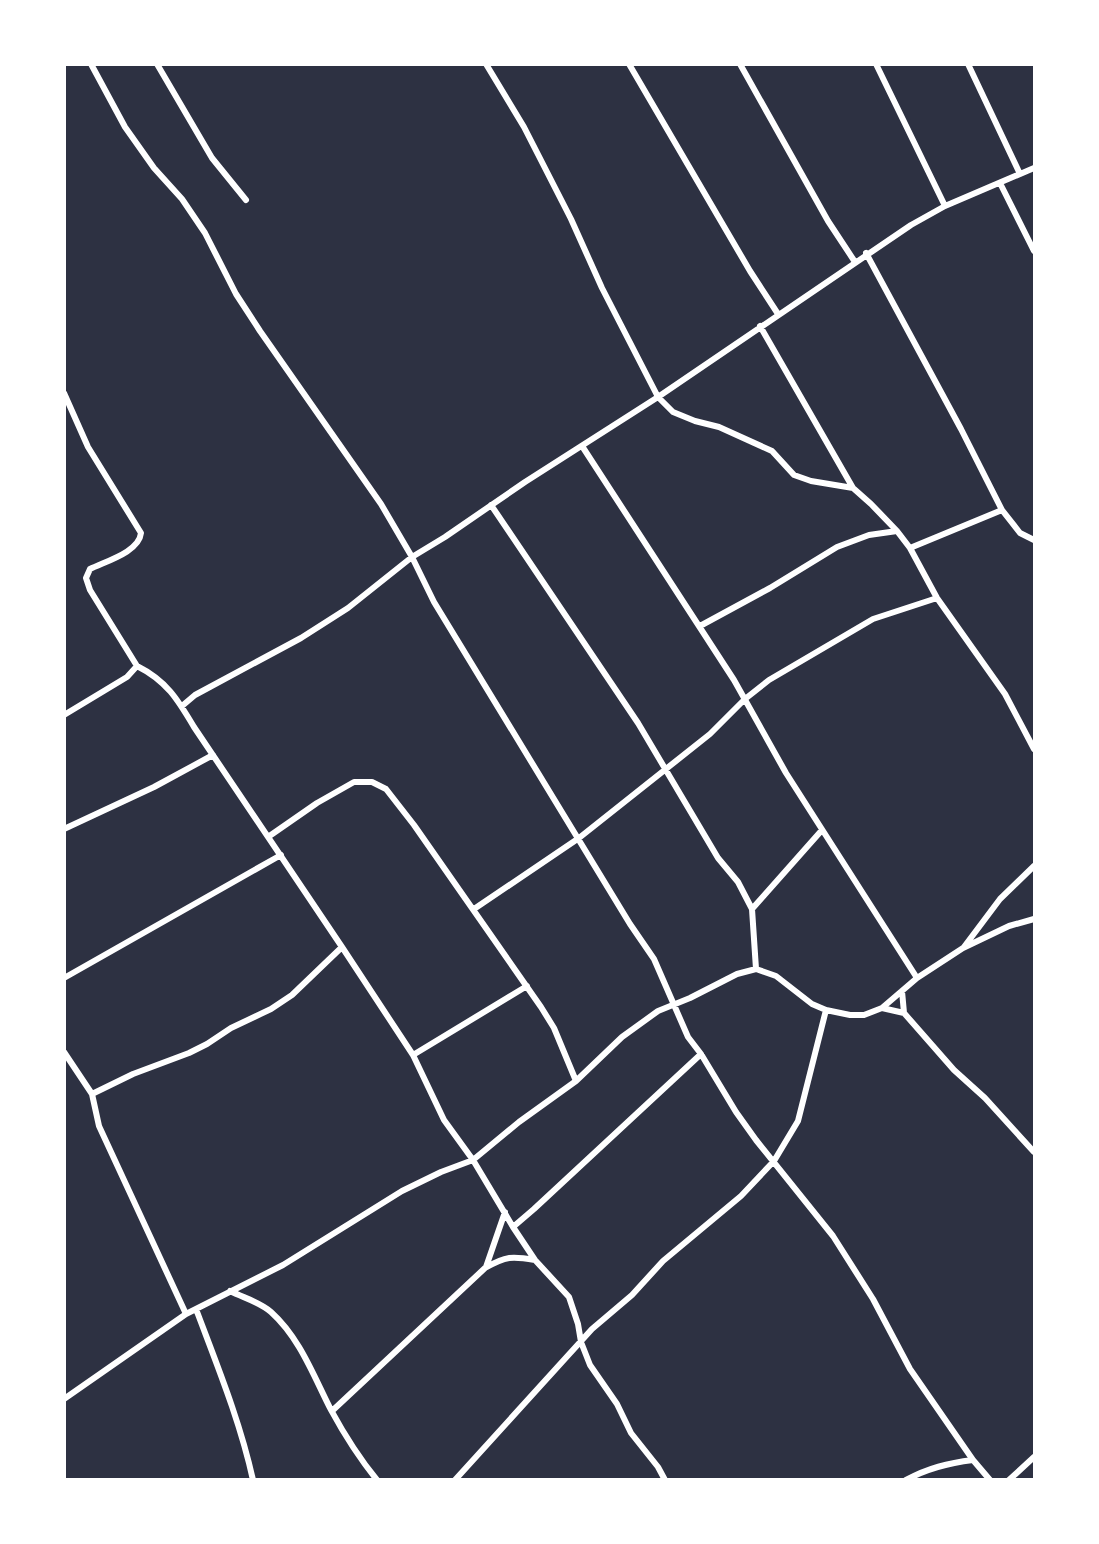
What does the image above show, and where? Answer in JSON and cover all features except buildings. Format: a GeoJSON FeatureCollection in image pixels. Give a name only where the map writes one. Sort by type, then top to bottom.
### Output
{"type":"FeatureCollection","features":[{"type":"Feature","properties":{"kind":"street"},"geometry":{"type":"LineString","coordinates":[[92,64],[125,127],[154,168],[182,199],[206,233],[236,294],[381,504],[412,557],[434,602],[630,924],[654,958],[688,1037],[736,1112],[833,1236],[873,1299],[910,1369],[973,1460],[990,1479]]}},
{"type":"Feature","properties":{"kind":"street"},"geometry":{"type":"LineString","coordinates":[[157,64],[212,158],[246,200]]}},
{"type":"Feature","properties":{"kind":"street"},"geometry":{"type":"LineString","coordinates":[[486,64],[524,127],[658,397],[673,412],[719,427],[772,451],[794,475],[811,482],[853,488]]}},
{"type":"Feature","properties":{"kind":"street"},"geometry":{"type":"LineString","coordinates":[[629,64],[778,315]]}},
{"type":"Feature","properties":{"kind":"street"},"geometry":{"type":"LineString","coordinates":[[740,64],[828,221],[855,262]]}},
{"type":"Feature","properties":{"kind":"street"},"geometry":{"type":"LineString","coordinates":[[876,64],[945,206]]}},
{"type":"Feature","properties":{"kind":"street"},"geometry":{"type":"LineString","coordinates":[[968,64],[1020,174]]}},
{"type":"Feature","properties":{"kind":"street"},"geometry":{"type":"LineString","coordinates":[[182,706],[195,695],[301,638],[348,608],[412,557],[658,397],[866,254],[945,206],[1034,169]]}},
{"type":"Feature","properties":{"kind":"street"},"geometry":{"type":"LineString","coordinates":[[1000,183],[1035,252]]}},
{"type":"Feature","properties":{"kind":"street"},"geometry":{"type":"LineString","coordinates":[[866,254],[962,429],[1002,510],[1020,533],[1035,540]]}},
{"type":"Feature","properties":{"kind":"street"},"geometry":{"type":"LineString","coordinates":[[760,326],[853,488],[897,531],[910,548],[937,597],[1005,694],[1035,749]]}},
{"type":"Feature","properties":{"kind":"street"},"geometry":{"type":"LineString","coordinates":[[64,393],[88,447],[141,533],[140,540],[134,547],[90,569],[86,578],[90,590],[138,666],[164,682],[182,706],[413,1055],[444,1120],[473,1160],[513,1227],[536,1260],[569,1297],[581,1342],[590,1365],[616,1404],[631,1433],[665,1479]]}},
{"type":"Feature","properties":{"kind":"street"},"geometry":{"type":"LineString","coordinates":[[582,446],[700,626],[745,699],[786,773],[917,978]]}},
{"type":"Feature","properties":{"kind":"street"},"geometry":{"type":"LineString","coordinates":[[490,505],[638,723],[718,858],[738,882],[752,909],[756,969]]}},
{"type":"Feature","properties":{"kind":"street"},"geometry":{"type":"LineString","coordinates":[[910,548],[1002,510]]}},
{"type":"Feature","properties":{"kind":"street"},"geometry":{"type":"LineString","coordinates":[[700,626],[771,588],[837,548],[868,535],[897,531]]}},
{"type":"Feature","properties":{"kind":"street"},"geometry":{"type":"LineString","coordinates":[[474,909],[579,838],[710,734],[745,699],[769,680],[873,619],[937,597]]}},
{"type":"Feature","properties":{"kind":"street"},"geometry":{"type":"LineString","coordinates":[[64,716],[127,677],[138,666]]}},
{"type":"Feature","properties":{"kind":"street"},"geometry":{"type":"LineString","coordinates":[[64,829],[154,787],[213,755]]}},
{"type":"Feature","properties":{"kind":"street"},"geometry":{"type":"LineString","coordinates":[[268,837],[317,802],[354,782],[372,782],[386,789],[527,986],[554,1028],[576,1081]]}},
{"type":"Feature","properties":{"kind":"street"},"geometry":{"type":"LineString","coordinates":[[752,909],[822,830]]}},
{"type":"Feature","properties":{"kind":"street"},"geometry":{"type":"LineString","coordinates":[[64,978],[281,855]]}},
{"type":"Feature","properties":{"kind":"street"},"geometry":{"type":"LineString","coordinates":[[963,948],[1000,900],[1035,867]]}},
{"type":"Feature","properties":{"kind":"street"},"geometry":{"type":"LineString","coordinates":[[64,1399],[186,1314],[283,1264],[402,1191],[441,1172],[473,1160],[519,1122],[576,1081],[622,1037],[658,1011],[737,974],[756,969],[776,976],[812,1004],[826,1010],[850,1015],[864,1015],[882,1008],[917,978],[963,948],[1009,926],[1035,919]]}},
{"type":"Feature","properties":{"kind":"street"},"geometry":{"type":"LineString","coordinates":[[92,1094],[133,1074],[198,1048],[231,1028],[271,1009],[292,995],[342,947]]}},
{"type":"Feature","properties":{"kind":"street"},"geometry":{"type":"LineString","coordinates":[[413,1055],[527,986]]}},
{"type":"Feature","properties":{"kind":"street"},"geometry":{"type":"LineString","coordinates":[[902,991],[904,1013]]}},
{"type":"Feature","properties":{"kind":"street"},"geometry":{"type":"LineString","coordinates":[[882,1008],[904,1013],[954,1070],[985,1098],[1035,1152]]}},
{"type":"Feature","properties":{"kind":"street"},"geometry":{"type":"LineString","coordinates":[[455,1479],[592,1329],[632,1295],[663,1261],[741,1196],[774,1161],[798,1121],[826,1010]]}},
{"type":"Feature","properties":{"kind":"street"},"geometry":{"type":"LineString","coordinates":[[64,1052],[92,1094],[99,1126],[186,1314]]}},
{"type":"Feature","properties":{"kind":"street"},"geometry":{"type":"LineString","coordinates":[[513,1227],[701,1054]]}},
{"type":"Feature","properties":{"kind":"street"},"geometry":{"type":"LineString","coordinates":[[485,1268],[505,1212]]}},
{"type":"Feature","properties":{"kind":"street"},"geometry":{"type":"LineString","coordinates":[[332,1411],[485,1268],[502,1258],[536,1260]]}},
{"type":"Feature","properties":{"kind":"street"},"geometry":{"type":"LineString","coordinates":[[230,1291],[271,1311],[283,1325],[319,1383],[332,1411],[366,1466],[377,1479]]}},
{"type":"Feature","properties":{"kind":"street"},"geometry":{"type":"LineString","coordinates":[[196,1309],[225,1387],[253,1479]]}},
{"type":"Feature","properties":{"kind":"street"},"geometry":{"type":"LineString","coordinates":[[1009,1479],[1035,1457]]}},
{"type":"Feature","properties":{"kind":"street"},"geometry":{"type":"LineString","coordinates":[[906,1479],[944,1464],[973,1460]]}}]}
